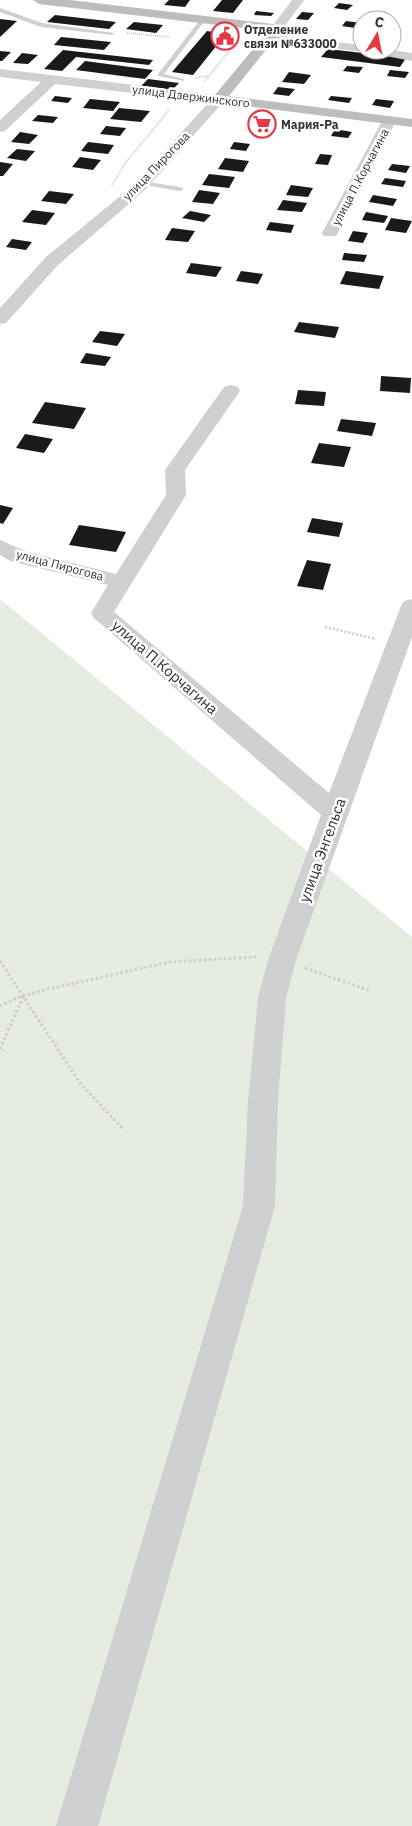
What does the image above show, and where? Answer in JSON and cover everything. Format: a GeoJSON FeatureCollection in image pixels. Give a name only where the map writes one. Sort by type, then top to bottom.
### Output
{"type":"FeatureCollection","features":[{"type":"Feature","properties":{"kind":"street"},"geometry":{"type":"LineString","coordinates":[[39,0],[204,18],[272,33],[352,47]]}},
{"type":"Feature","properties":{"kind":"street","name":"улица Пирогова"},"geometry":{"type":"LineString","coordinates":[[0,319],[52,261],[144,183],[219,99],[298,0]]}},
{"type":"Feature","properties":{"kind":"street","name":"улица Дзержинского"},"geometry":{"type":"LineString","coordinates":[[0,73],[412,123]]}},
{"type":"Feature","properties":{"kind":"street"},"geometry":{"type":"LineString","coordinates":[[0,128],[51,80]]}},
{"type":"Feature","properties":{"kind":"street","name":"улица П.Корчагина"},"geometry":{"type":"LineString","coordinates":[[330,233],[390,121]]}},
{"type":"Feature","properties":{"kind":"street","name":"улица П.Корчагина"},"geometry":{"type":"LineString","coordinates":[[231,391],[175,470],[176,495],[102,613],[335,812]]}},
{"type":"Feature","properties":{"kind":"street","name":"улица Пирогова"},"geometry":{"type":"LineString","coordinates":[[0,546],[18,556],[122,582]]}},
{"type":"Feature","properties":{"kind":"street","name":"улица Энгельса"},"geometry":{"type":"LineString","coordinates":[[77,1826],[259,1206],[263,1101],[272,998],[282,960],[335,812],[404,641],[412,606]]}},
{"type":"Feature","properties":{"kind":"lane"},"geometry":{"type":"LineString","coordinates":[[0,10],[42,25],[112,33]]}},
{"type":"Feature","properties":{"kind":"lane"},"geometry":{"type":"LineString","coordinates":[[182,80],[160,74],[204,18]]}},
{"type":"Feature","properties":{"kind":"lane"},"geometry":{"type":"LineString","coordinates":[[144,183],[180,188]]}},
{"type":"Feature","properties":{"kind":"path"},"geometry":{"type":"LineString","coordinates":[[112,33],[162,37],[192,33]]}},
{"type":"Feature","properties":{"kind":"path"},"geometry":{"type":"LineString","coordinates":[[213,70],[241,36]]}},
{"type":"Feature","properties":{"kind":"path"},"geometry":{"type":"LineString","coordinates":[[108,192],[126,162],[181,95]]}},
{"type":"Feature","properties":{"kind":"path"},"geometry":{"type":"LineString","coordinates":[[325,628],[404,641]]}},
{"type":"Feature","properties":{"kind":"path"},"geometry":{"type":"LineString","coordinates":[[0,1006],[23,996],[170,962],[246,956],[282,960],[371,991]]}},
{"type":"Feature","properties":{"kind":"path"},"geometry":{"type":"LineString","coordinates":[[0,961],[80,1083],[124,1130]]}},
{"type":"Feature","properties":{"kind":"path"},"geometry":{"type":"LineString","coordinates":[[0,1049],[23,996]]}},
{"type":"Feature","properties":{"kind":"shaded area"},"geometry":{"type":"Polygon","coordinates":[[[0,599],[412,937],[412,1826],[0,1826],[0,599]]]}},
{"type":"Feature","properties":{"kind":"building"},"geometry":{"type":"Polygon","coordinates":[[[169,0],[190,0],[185,7],[164,5],[169,0]]]}},
{"type":"Feature","properties":{"kind":"building"},"geometry":{"type":"Polygon","coordinates":[[[222,0],[243,0],[233,13],[213,11],[222,0]]]}},
{"type":"Feature","properties":{"kind":"building"},"geometry":{"type":"Polygon","coordinates":[[[339,3],[353,5],[347,10],[334,8],[339,3]]]}},
{"type":"Feature","properties":{"kind":"building"},"geometry":{"type":"Polygon","coordinates":[[[256,11],[274,13],[271,16],[254,15],[256,11]]]}},
{"type":"Feature","properties":{"kind":"building"},"geometry":{"type":"Polygon","coordinates":[[[302,12],[314,13],[308,20],[296,19],[302,12]]]}},
{"type":"Feature","properties":{"kind":"building"},"geometry":{"type":"Polygon","coordinates":[[[55,15],[116,22],[109,29],[47,22],[55,15]]]}},
{"type":"Feature","properties":{"kind":"building"},"geometry":{"type":"Polygon","coordinates":[[[0,19],[17,21],[0,37],[0,19]]]}},
{"type":"Feature","properties":{"kind":"building"},"geometry":{"type":"Polygon","coordinates":[[[346,21],[352,22],[352,28],[342,26],[346,21]]]}},
{"type":"Feature","properties":{"kind":"building"},"geometry":{"type":"Polygon","coordinates":[[[134,22],[163,25],[156,33],[126,29],[134,22]]]}},
{"type":"Feature","properties":{"kind":"building"},"geometry":{"type":"Polygon","coordinates":[[[207,31],[226,34],[193,75],[172,72],[207,31]]]}},
{"type":"Feature","properties":{"kind":"building"},"geometry":{"type":"Polygon","coordinates":[[[61,37],[111,42],[104,50],[54,45],[61,37]]]}},
{"type":"Feature","properties":{"kind":"building"},"geometry":{"type":"Polygon","coordinates":[[[328,49],[352,52],[352,60],[402,60],[402,58],[406,58],[400,67],[321,57],[328,49]]]}},
{"type":"Feature","properties":{"kind":"building"},"geometry":{"type":"Polygon","coordinates":[[[63,50],[153,60],[149,65],[76,57],[62,71],[44,69],[63,50]]]}},
{"type":"Feature","properties":{"kind":"building"},"geometry":{"type":"Polygon","coordinates":[[[0,51],[11,52],[0,61],[0,51]]]}},
{"type":"Feature","properties":{"kind":"building"},"geometry":{"type":"Polygon","coordinates":[[[22,53],[38,55],[28,64],[13,63],[22,53]]]}},
{"type":"Feature","properties":{"kind":"building"},"geometry":{"type":"Polygon","coordinates":[[[85,61],[153,70],[145,79],[76,70],[85,61]]]}},
{"type":"Feature","properties":{"kind":"building"},"geometry":{"type":"Polygon","coordinates":[[[347,66],[363,67],[359,73],[343,71],[347,66]]]}},
{"type":"Feature","properties":{"kind":"building"},"geometry":{"type":"Polygon","coordinates":[[[390,70],[409,72],[405,78],[387,76],[390,70]]]}},
{"type":"Feature","properties":{"kind":"building"},"geometry":{"type":"Polygon","coordinates":[[[289,72],[311,75],[304,84],[282,82],[289,72]]]}},
{"type":"Feature","properties":{"kind":"building"},"geometry":{"type":"Polygon","coordinates":[[[148,79],[179,83],[172,90],[141,86],[148,79]]]}},
{"type":"Feature","properties":{"kind":"building"},"geometry":{"type":"Polygon","coordinates":[[[278,87],[295,89],[289,96],[273,94],[278,87]]]}},
{"type":"Feature","properties":{"kind":"building"},"geometry":{"type":"Polygon","coordinates":[[[55,96],[72,98],[68,103],[51,101],[55,96]]]}},
{"type":"Feature","properties":{"kind":"building"},"geometry":{"type":"Polygon","coordinates":[[[331,96],[352,98],[349,103],[328,100],[331,96]]]}},
{"type":"Feature","properties":{"kind":"building"},"geometry":{"type":"Polygon","coordinates":[[[90,99],[120,102],[113,111],[83,108],[90,99]]]}},
{"type":"Feature","properties":{"kind":"building"},"geometry":{"type":"Polygon","coordinates":[[[376,99],[394,101],[390,108],[372,105],[376,99]]]}},
{"type":"Feature","properties":{"kind":"building"},"geometry":{"type":"Polygon","coordinates":[[[119,108],[150,111],[141,122],[110,119],[119,108]]]}},
{"type":"Feature","properties":{"kind":"building"},"geometry":{"type":"Polygon","coordinates":[[[38,115],[58,117],[53,123],[32,121],[38,115]]]}},
{"type":"Feature","properties":{"kind":"building","name":"Мария-Ра"},"geometry":{"type":"Polygon","coordinates":[[[253,119],[275,122],[270,128],[248,126],[253,119]]]}},
{"type":"Feature","properties":{"kind":"building"},"geometry":{"type":"Polygon","coordinates":[[[106,126],[126,128],[120,136],[100,134],[106,126]]]}},
{"type":"Feature","properties":{"kind":"building"},"geometry":{"type":"Polygon","coordinates":[[[335,129],[352,132],[348,138],[331,136],[335,129]]]}},
{"type":"Feature","properties":{"kind":"building"},"geometry":{"type":"Polygon","coordinates":[[[20,132],[38,135],[29,144],[11,142],[20,132]]]}},
{"type":"Feature","properties":{"kind":"building"},"geometry":{"type":"Polygon","coordinates":[[[88,142],[114,145],[108,154],[81,151],[88,142]]]}},
{"type":"Feature","properties":{"kind":"building"},"geometry":{"type":"Polygon","coordinates":[[[234,142],[250,144],[246,151],[230,149],[234,142]]]}},
{"type":"Feature","properties":{"kind":"building"},"geometry":{"type":"Polygon","coordinates":[[[17,149],[35,151],[26,161],[7,158],[17,149]]]}},
{"type":"Feature","properties":{"kind":"building"},"geometry":{"type":"Polygon","coordinates":[[[320,154],[332,155],[328,165],[315,164],[320,154]]]}},
{"type":"Feature","properties":{"kind":"building"},"geometry":{"type":"Polygon","coordinates":[[[80,157],[101,160],[93,170],[72,167],[80,157]]]}},
{"type":"Feature","properties":{"kind":"building"},"geometry":{"type":"Polygon","coordinates":[[[225,158],[249,161],[243,172],[218,169],[225,158]]]}},
{"type":"Feature","properties":{"kind":"building"},"geometry":{"type":"Polygon","coordinates":[[[0,162],[13,164],[3,176],[0,176],[0,162]]]}},
{"type":"Feature","properties":{"kind":"building"},"geometry":{"type":"Polygon","coordinates":[[[392,164],[410,166],[406,173],[388,170],[392,164]]]}},
{"type":"Feature","properties":{"kind":"building"},"geometry":{"type":"Polygon","coordinates":[[[209,174],[235,177],[229,188],[202,185],[209,174]]]}},
{"type":"Feature","properties":{"kind":"building"},"geometry":{"type":"Polygon","coordinates":[[[385,178],[406,181],[403,187],[381,184],[385,178]]]}},
{"type":"Feature","properties":{"kind":"building"},"geometry":{"type":"Polygon","coordinates":[[[291,185],[313,188],[308,197],[286,195],[291,185]]]}},
{"type":"Feature","properties":{"kind":"building"},"geometry":{"type":"Polygon","coordinates":[[[199,190],[220,193],[213,204],[192,202],[199,190]]]}},
{"type":"Feature","properties":{"kind":"building"},"geometry":{"type":"Polygon","coordinates":[[[49,191],[74,194],[66,204],[41,201],[49,191]]]}},
{"type":"Feature","properties":{"kind":"building"},"geometry":{"type":"Polygon","coordinates":[[[373,195],[397,199],[393,206],[369,202],[373,195]]]}},
{"type":"Feature","properties":{"kind":"building"},"geometry":{"type":"Polygon","coordinates":[[[283,200],[307,203],[302,212],[277,210],[283,200]]]}},
{"type":"Feature","properties":{"kind":"building"},"geometry":{"type":"Polygon","coordinates":[[[32,210],[55,213],[46,225],[22,222],[32,210]]]}},
{"type":"Feature","properties":{"kind":"building"},"geometry":{"type":"Polygon","coordinates":[[[190,211],[211,215],[204,222],[182,218],[190,211]]]}},
{"type":"Feature","properties":{"kind":"building"},"geometry":{"type":"Polygon","coordinates":[[[366,212],[388,216],[384,223],[362,220],[366,212]]]}},
{"type":"Feature","properties":{"kind":"building"},"geometry":{"type":"Polygon","coordinates":[[[391,218],[412,221],[406,233],[385,230],[391,218]]]}},
{"type":"Feature","properties":{"kind":"building"},"geometry":{"type":"Polygon","coordinates":[[[270,222],[294,225],[291,233],[266,230],[270,222]]]}},
{"type":"Feature","properties":{"kind":"building"},"geometry":{"type":"Polygon","coordinates":[[[172,228],[195,231],[188,242],[165,240],[172,228]]]}},
{"type":"Feature","properties":{"kind":"building"},"geometry":{"type":"Polygon","coordinates":[[[353,231],[368,233],[363,243],[348,241],[353,231]]]}},
{"type":"Feature","properties":{"kind":"building"},"geometry":{"type":"Polygon","coordinates":[[[12,239],[32,242],[26,250],[6,247],[12,239]]]}},
{"type":"Feature","properties":{"kind":"building"},"geometry":{"type":"Polygon","coordinates":[[[344,253],[367,255],[364,262],[342,260],[344,253]]]}},
{"type":"Feature","properties":{"kind":"building"},"geometry":{"type":"Polygon","coordinates":[[[191,263],[222,267],[216,277],[186,273],[191,263]]]}},
{"type":"Feature","properties":{"kind":"building"},"geometry":{"type":"Polygon","coordinates":[[[241,271],[263,274],[258,284],[236,281],[241,271]]]}},
{"type":"Feature","properties":{"kind":"building"},"geometry":{"type":"Polygon","coordinates":[[[346,271],[384,276],[379,289],[340,284],[346,271]]]}},
{"type":"Feature","properties":{"kind":"building"},"geometry":{"type":"Polygon","coordinates":[[[299,322],[339,327],[335,338],[294,332],[299,322]]]}},
{"type":"Feature","properties":{"kind":"building"},"geometry":{"type":"Polygon","coordinates":[[[100,331],[125,334],[117,346],[92,342],[100,331]]]}},
{"type":"Feature","properties":{"kind":"building"},"geometry":{"type":"Polygon","coordinates":[[[86,353],[111,357],[105,366],[80,363],[86,353]]]}},
{"type":"Feature","properties":{"kind":"building"},"geometry":{"type":"Polygon","coordinates":[[[381,376],[411,378],[410,393],[380,391],[381,376]]]}},
{"type":"Feature","properties":{"kind":"building"},"geometry":{"type":"Polygon","coordinates":[[[298,390],[326,392],[324,406],[295,404],[298,390]]]}},
{"type":"Feature","properties":{"kind":"building"},"geometry":{"type":"Polygon","coordinates":[[[45,402],[86,408],[74,429],[32,423],[45,402]]]}},
{"type":"Feature","properties":{"kind":"building"},"geometry":{"type":"Polygon","coordinates":[[[341,419],[376,423],[372,436],[337,431],[341,419]]]}},
{"type":"Feature","properties":{"kind":"building"},"geometry":{"type":"Polygon","coordinates":[[[25,434],[53,439],[44,453],[16,448],[25,434]]]}},
{"type":"Feature","properties":{"kind":"building"},"geometry":{"type":"Polygon","coordinates":[[[319,443],[351,447],[344,467],[311,463],[319,443]]]}},
{"type":"Feature","properties":{"kind":"building"},"geometry":{"type":"Polygon","coordinates":[[[0,505],[13,508],[3,524],[0,523],[0,505]]]}},
{"type":"Feature","properties":{"kind":"building"},"geometry":{"type":"Polygon","coordinates":[[[312,518],[343,523],[339,537],[307,532],[312,518]]]}},
{"type":"Feature","properties":{"kind":"building"},"geometry":{"type":"Polygon","coordinates":[[[79,525],[126,532],[116,552],[69,545],[79,525]]]}},
{"type":"Feature","properties":{"kind":"building"},"geometry":{"type":"Polygon","coordinates":[[[307,560],[331,564],[323,590],[297,586],[307,560]]]}},
{"type":"Feature","properties":{"kind":"place","name":"Отделение связи №633000"},"geometry":{"type":"Point","coordinates":[225,36]}},
{"type":"Feature","properties":{"kind":"place","name":"Мария-Ра"},"geometry":{"type":"Point","coordinates":[262,124]}}]}
